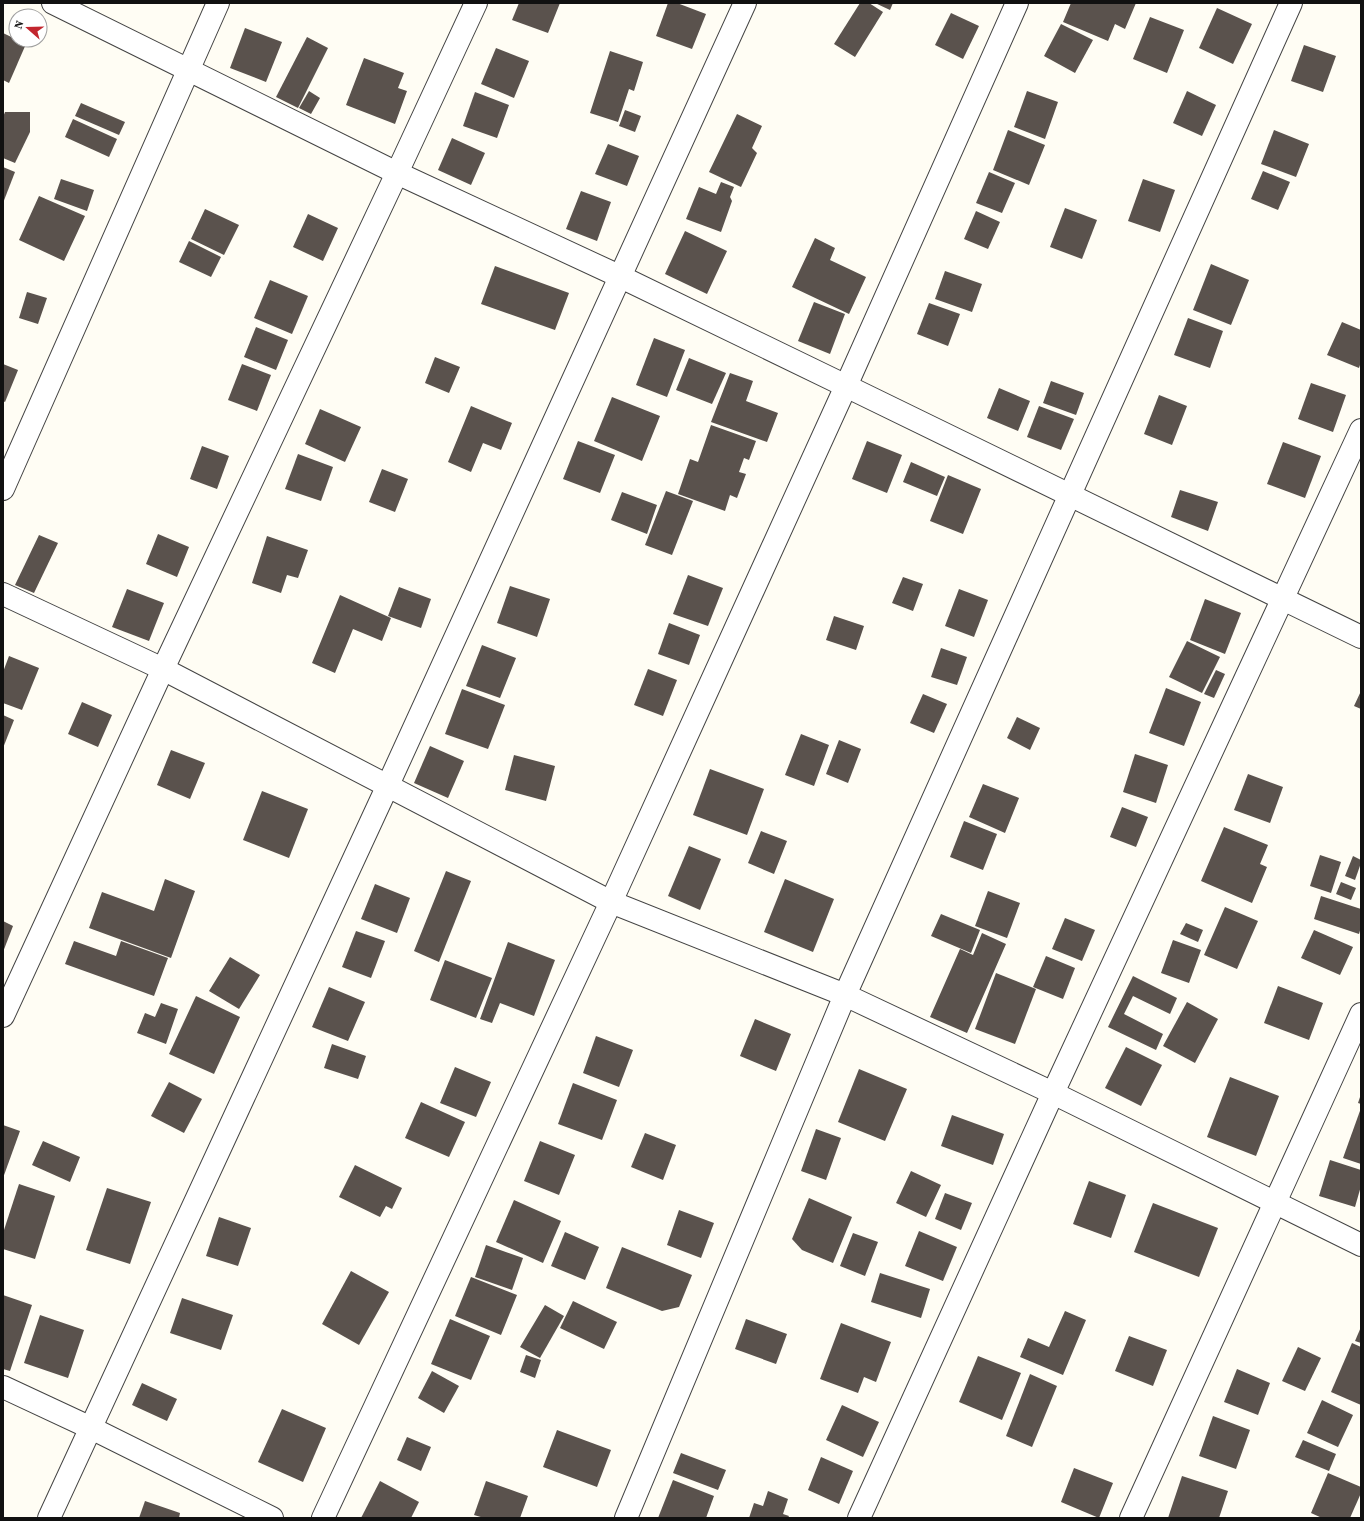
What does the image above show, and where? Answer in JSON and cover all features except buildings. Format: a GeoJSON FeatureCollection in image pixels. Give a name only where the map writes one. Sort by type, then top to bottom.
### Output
{"type":"FeatureCollection","features":[{"type":"Feature","properties":{"kind":"street"},"geometry":{"type":"LineString","coordinates":[[53,3],[397,173],[619,276],[1361,637]]}},
{"type":"Feature","properties":{"kind":"street"},"geometry":{"type":"LineString","coordinates":[[3,489],[218,3]]}},
{"type":"Feature","properties":{"kind":"street"},"geometry":{"type":"LineString","coordinates":[[3,1016],[163,669],[476,3]]}},
{"type":"Feature","properties":{"kind":"street"},"geometry":{"type":"LineString","coordinates":[[49,1518],[388,786],[619,276],[745,3]]}},
{"type":"Feature","properties":{"kind":"street"},"geometry":{"type":"LineString","coordinates":[[323,1518],[611,902],[846,386],[1017,3]]}},
{"type":"Feature","properties":{"kind":"street"},"geometry":{"type":"LineString","coordinates":[[626,1518],[845,995],[1291,3]]}},
{"type":"Feature","properties":{"kind":"street"},"geometry":{"type":"LineString","coordinates":[[859,1518],[1053,1093],[1361,430]]}},
{"type":"Feature","properties":{"kind":"street"},"geometry":{"type":"LineString","coordinates":[[3,594],[163,669],[611,902],[845,995],[1053,1093],[1361,1245]]}},
{"type":"Feature","properties":{"kind":"street"},"geometry":{"type":"LineString","coordinates":[[1131,1518],[1361,1014]]}},
{"type":"Feature","properties":{"kind":"street"},"geometry":{"type":"LineString","coordinates":[[3,1387],[91,1428],[272,1518]]}}]}
